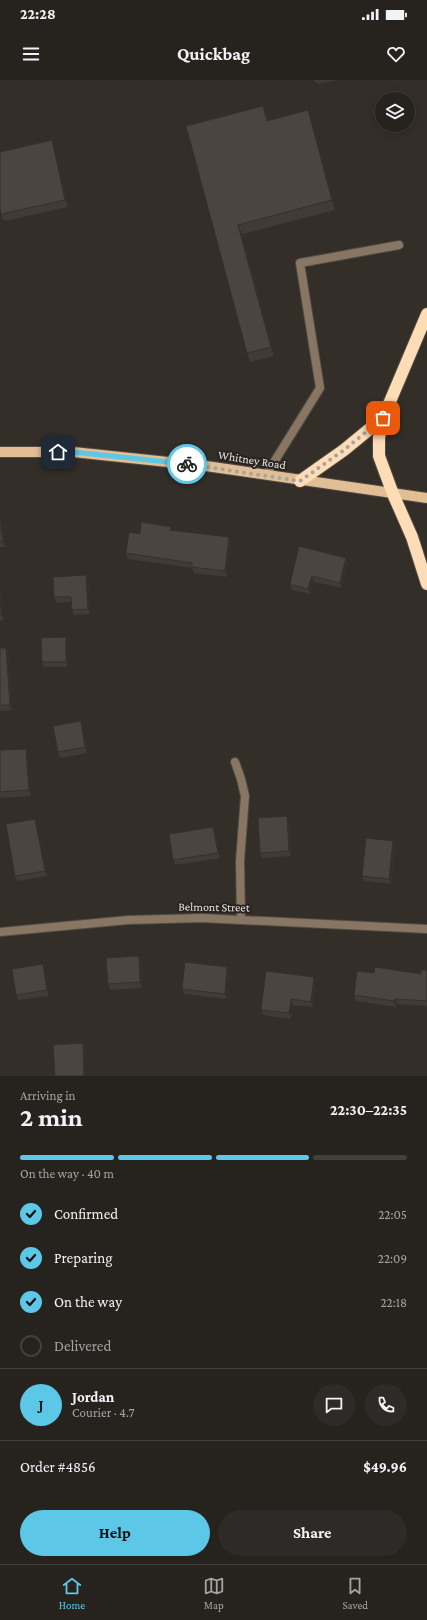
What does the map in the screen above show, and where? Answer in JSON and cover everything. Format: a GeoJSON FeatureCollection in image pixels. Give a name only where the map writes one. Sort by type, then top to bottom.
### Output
{"type":"FeatureCollection","features":[{"type":"Feature","properties":{"kind":"highway"},"geometry":{"type":"LineString","coordinates":[[427,314],[383,418],[379,438],[379,456],[393,494],[412,537],[427,584]]}},
{"type":"Feature","properties":{"kind":"highway"},"geometry":{"type":"LineString","coordinates":[[300,481],[349,446],[383,418]]}},
{"type":"Feature","properties":{"kind":"main road","name":"Whitney Road"},"geometry":{"type":"LineString","coordinates":[[0,452],[73,452],[206,466],[300,481],[427,498]]}},
{"type":"Feature","properties":{"kind":"street"},"geometry":{"type":"LineString","coordinates":[[266,475],[320,388],[300,263],[399,246]]}},
{"type":"Feature","properties":{"kind":"street"},"geometry":{"type":"LineString","coordinates":[[235,762],[245,796],[240,861],[241,919]]}},
{"type":"Feature","properties":{"kind":"street","name":"Belmont Street"},"geometry":{"type":"LineString","coordinates":[[0,932],[128,920],[202,918],[427,929]]}},
{"type":"Feature","properties":{"kind":"building"},"geometry":{"type":"Polygon","coordinates":[[[263,106],[267,121],[308,110],[332,200],[238,225],[271,347],[247,353],[186,126],[263,106]]]}},
{"type":"Feature","properties":{"kind":"building"},"geometry":{"type":"Polygon","coordinates":[[[52,140],[65,200],[1,214],[0,152],[52,140]]]}},
{"type":"Feature","properties":{"kind":"building"},"geometry":{"type":"Polygon","coordinates":[[[0,518],[3,541],[0,542],[0,518]]]}},
{"type":"Feature","properties":{"kind":"building"},"geometry":{"type":"Polygon","coordinates":[[[141,522],[171,527],[170,530],[229,537],[225,571],[192,567],[192,563],[126,553],[129,532],[140,534],[141,522]]]}},
{"type":"Feature","properties":{"kind":"building"},"geometry":{"type":"Polygon","coordinates":[[[299,546],[346,558],[340,583],[312,576],[308,589],[290,584],[299,546]]]}},
{"type":"Feature","properties":{"kind":"building"},"geometry":{"type":"Polygon","coordinates":[[[86,575],[88,609],[72,610],[71,597],[54,597],[53,577],[86,575]]]}},
{"type":"Feature","properties":{"kind":"building"},"geometry":{"type":"Polygon","coordinates":[[[0,601],[2,615],[0,615],[0,601]]]}},
{"type":"Feature","properties":{"kind":"building"},"geometry":{"type":"Polygon","coordinates":[[[66,637],[66,662],[42,662],[41,638],[66,637]]]}},
{"type":"Feature","properties":{"kind":"building"},"geometry":{"type":"Polygon","coordinates":[[[0,648],[6,648],[10,705],[0,705],[0,648]]]}},
{"type":"Feature","properties":{"kind":"building"},"geometry":{"type":"Polygon","coordinates":[[[81,721],[85,747],[58,752],[53,726],[81,721]]]}},
{"type":"Feature","properties":{"kind":"building"},"geometry":{"type":"Polygon","coordinates":[[[26,749],[29,790],[0,792],[0,750],[26,749]]]}},
{"type":"Feature","properties":{"kind":"building"},"geometry":{"type":"Polygon","coordinates":[[[287,816],[289,851],[260,853],[258,818],[287,816]]]}},
{"type":"Feature","properties":{"kind":"building"},"geometry":{"type":"Polygon","coordinates":[[[35,819],[45,871],[15,876],[6,824],[35,819]]]}},
{"type":"Feature","properties":{"kind":"building"},"geometry":{"type":"Polygon","coordinates":[[[213,827],[218,853],[173,860],[169,834],[213,827]]]}},
{"type":"Feature","properties":{"kind":"building"},"geometry":{"type":"Polygon","coordinates":[[[366,838],[393,841],[389,879],[362,876],[366,838]]]}},
{"type":"Feature","properties":{"kind":"building"},"geometry":{"type":"Polygon","coordinates":[[[139,956],[140,982],[108,984],[106,958],[139,956]]]}},
{"type":"Feature","properties":{"kind":"building"},"geometry":{"type":"Polygon","coordinates":[[[185,962],[227,967],[225,994],[182,989],[185,962]]]}},
{"type":"Feature","properties":{"kind":"building"},"geometry":{"type":"Polygon","coordinates":[[[43,964],[47,990],[16,995],[12,969],[43,964]]]}},
{"type":"Feature","properties":{"kind":"building"},"geometry":{"type":"Polygon","coordinates":[[[375,967],[421,974],[421,970],[427,970],[427,1001],[395,999],[394,1001],[354,995],[357,971],[374,973],[375,967]]]}},
{"type":"Feature","properties":{"kind":"building"},"geometry":{"type":"Polygon","coordinates":[[[266,971],[314,977],[311,1002],[291,999],[289,1013],[261,1010],[266,971]]]}},
{"type":"Feature","properties":{"kind":"building"},"geometry":{"type":"Polygon","coordinates":[[[83,1043],[84,1076],[55,1076],[53,1045],[83,1043]]]}},
{"type":"Feature","properties":{"kind":"way so far"},"geometry":{"type":"LineString","coordinates":[[187,464],[300,481],[344,450],[383,418]]}},
{"type":"Feature","properties":{"kind":"route"},"geometry":{"type":"LineString","coordinates":[[58,452],[73,452],[187,464]]}}]}
